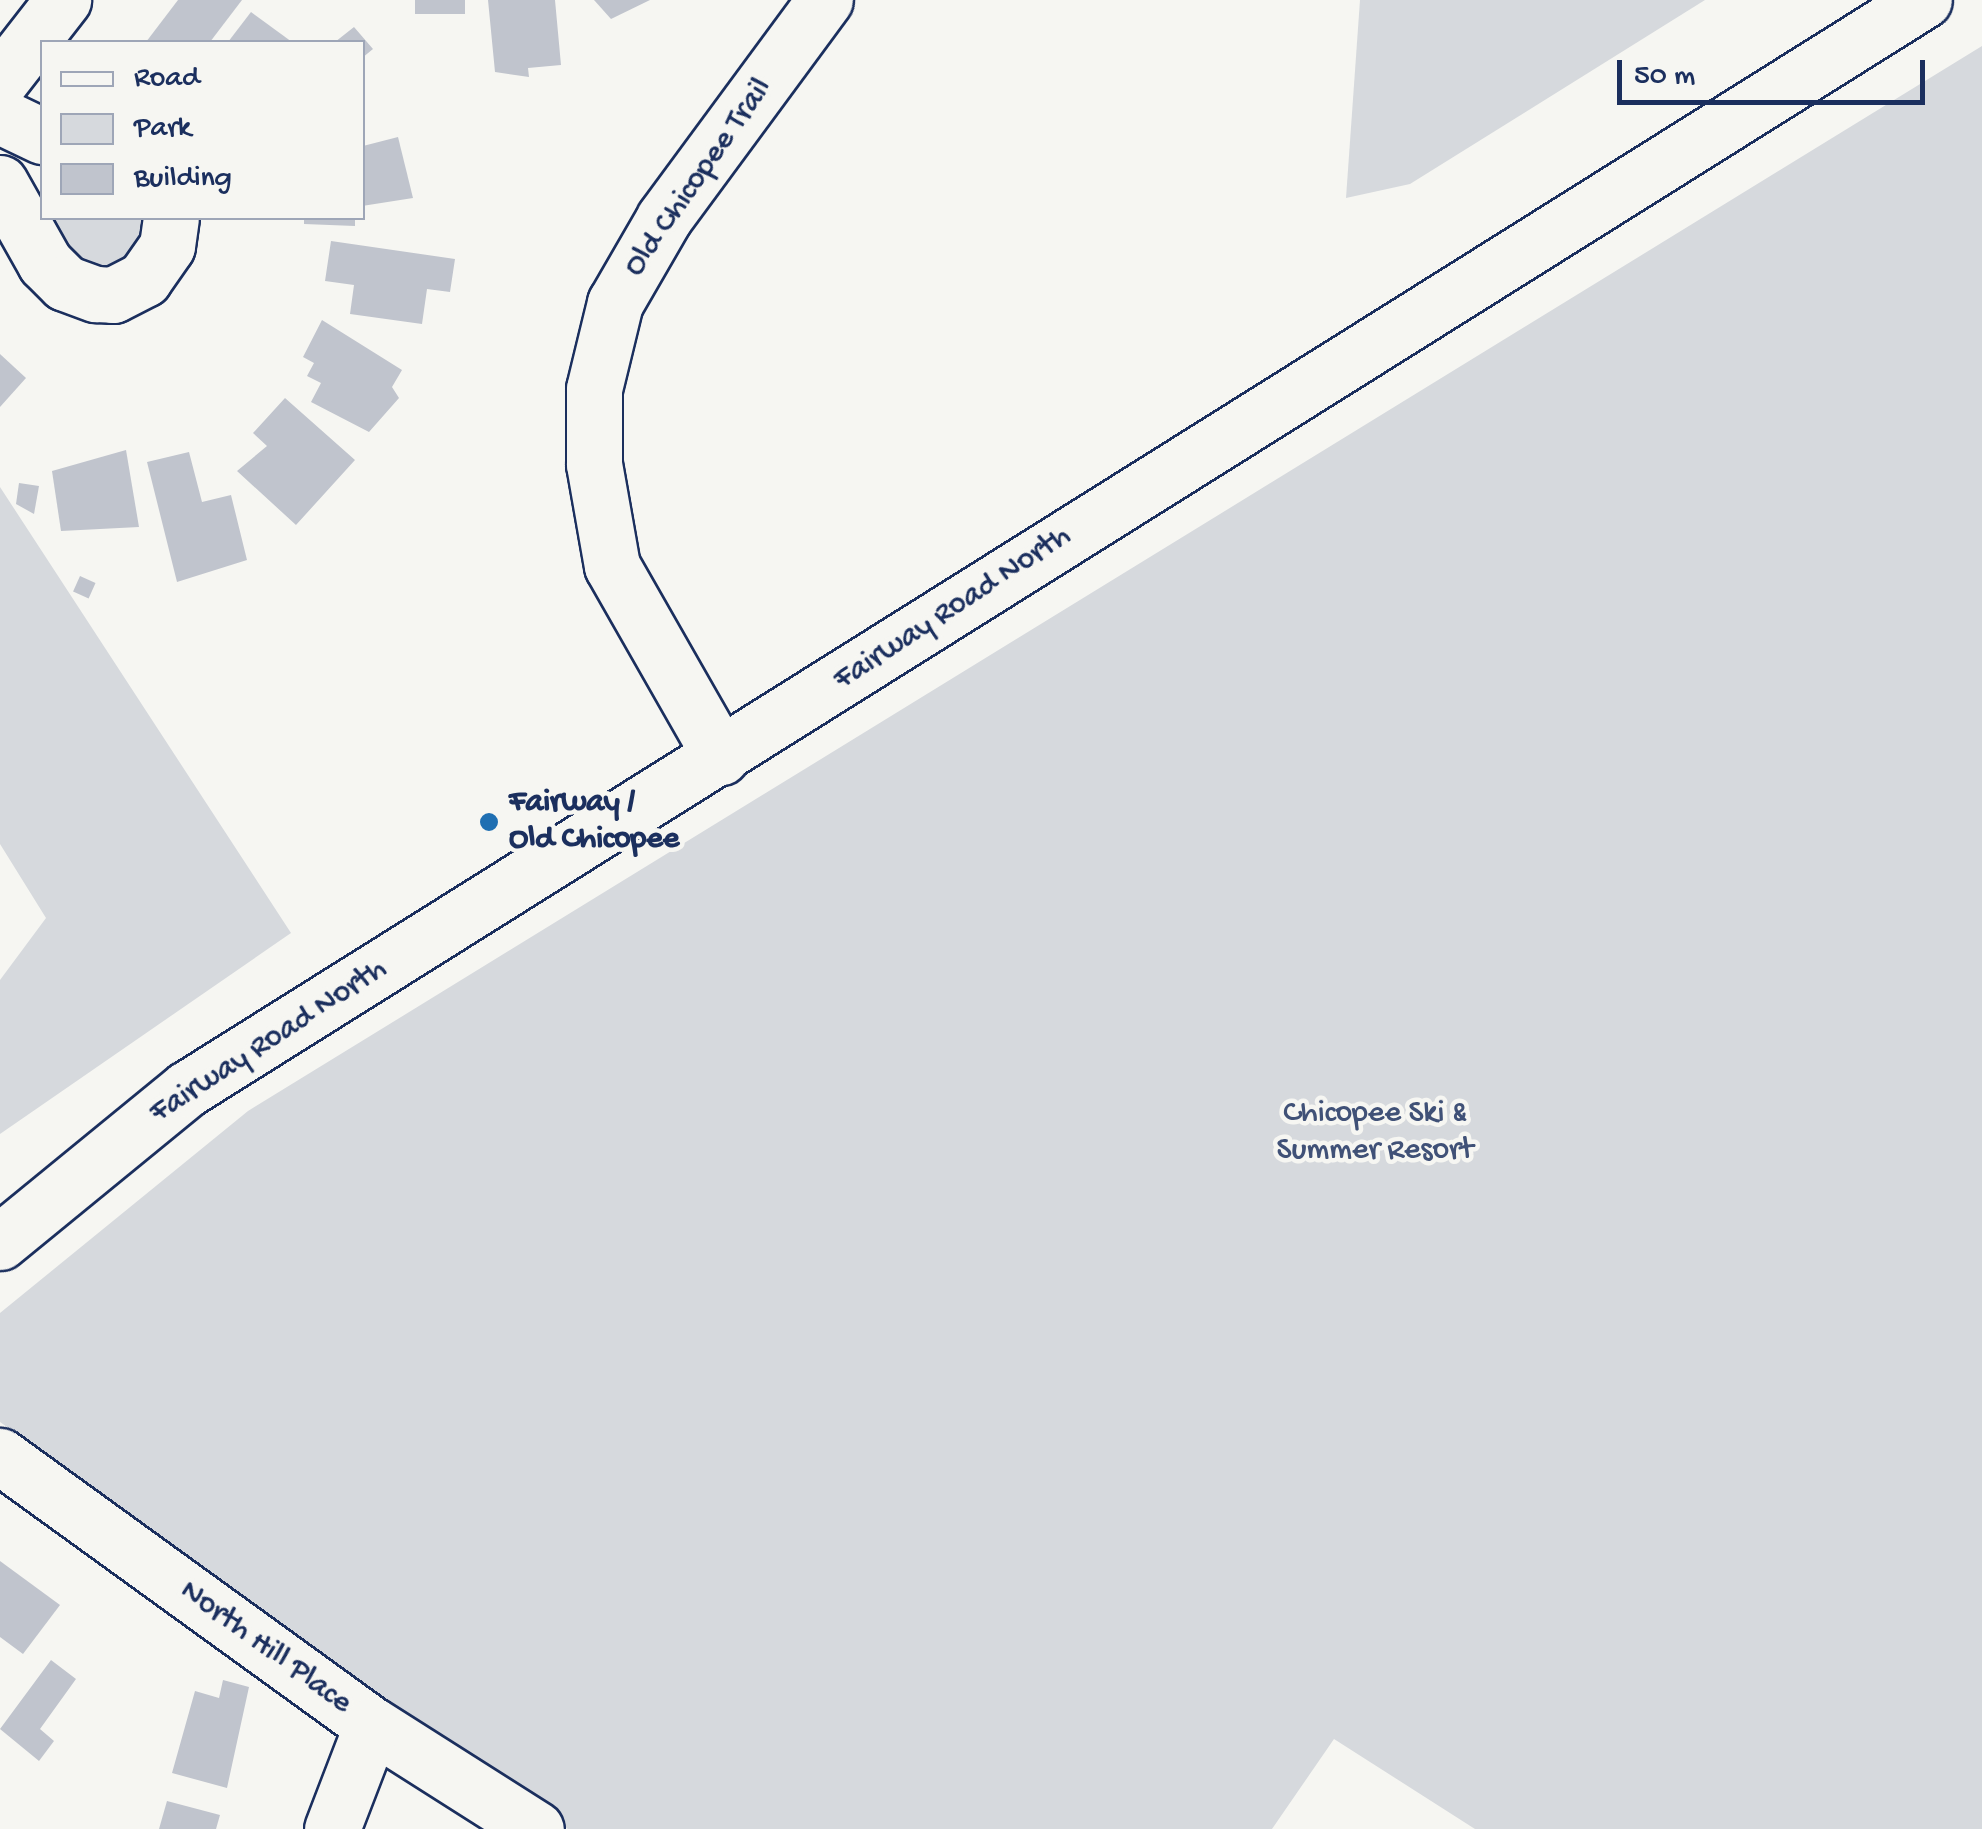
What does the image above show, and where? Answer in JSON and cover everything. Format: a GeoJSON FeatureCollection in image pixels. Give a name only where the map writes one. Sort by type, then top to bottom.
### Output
{"type":"FeatureCollection","features":[{"type":"Feature","properties":{"kind":"main road"},"geometry":{"type":"LineString","coordinates":[[0,81],[63,0]]}},
{"type":"Feature","properties":{"kind":"main road","name":"Old Chicopee Trail"},"geometry":{"type":"LineString","coordinates":[[721,758],[612,566],[594,464],[594,390],[614,303],[664,218],[826,0]]}},
{"type":"Feature","properties":{"kind":"main road","name":"Fairway Road North"},"geometry":{"type":"LineString","coordinates":[[0,1242],[187,1089],[721,758],[1924,0]]}},
{"type":"Feature","properties":{"kind":"main road"},"geometry":{"type":"LineString","coordinates":[[0,116],[40,135]]}},
{"type":"Feature","properties":{"kind":"main road"},"geometry":{"type":"LineString","coordinates":[[0,183],[44,263],[65,284],[96,294],[114,296],[144,279],[167,246],[171,220]]}},
{"type":"Feature","properties":{"kind":"main road","name":"North Hill Place"},"geometry":{"type":"LineString","coordinates":[[0,1456],[372,1725],[536,1829]]}},
{"type":"Feature","properties":{"kind":"main road"},"geometry":{"type":"LineString","coordinates":[[332,1829],[372,1725]]}},
{"type":"Feature","properties":{"kind":"green space"},"geometry":{"type":"Polygon","coordinates":[[[1360,0],[1705,0],[1410,184],[1346,198],[1360,0]]]}},
{"type":"Feature","properties":{"kind":"green space","name":"Chicopee Ski & Summer Resort"},"geometry":{"type":"Polygon","coordinates":[[[1982,46],[1982,1829],[1475,1829],[1334,1739],[1272,1829],[568,1829],[0,1422],[0,1313],[248,1111],[1982,46]]]}},
{"type":"Feature","properties":{"kind":"green space"},"geometry":{"type":"Polygon","coordinates":[[[48,220],[147,220],[134,257],[103,269],[73,260],[48,220]]]}},
{"type":"Feature","properties":{"kind":"green space"},"geometry":{"type":"Polygon","coordinates":[[[0,487],[291,933],[0,1134],[0,980],[46,918],[0,844],[0,487]]]}},
{"type":"Feature","properties":{"kind":"building"},"geometry":{"type":"Polygon","coordinates":[[[178,0],[242,0],[212,40],[148,40],[178,0]]]}},
{"type":"Feature","properties":{"kind":"building"},"geometry":{"type":"Polygon","coordinates":[[[415,0],[465,0],[465,14],[415,14],[415,0]]]}},
{"type":"Feature","properties":{"kind":"building"},"geometry":{"type":"Polygon","coordinates":[[[488,0],[555,0],[561,65],[528,68],[529,77],[495,72],[488,0]]]}},
{"type":"Feature","properties":{"kind":"building"},"geometry":{"type":"Polygon","coordinates":[[[594,0],[650,0],[611,19],[594,0]]]}},
{"type":"Feature","properties":{"kind":"building"},"geometry":{"type":"Polygon","coordinates":[[[251,12],[289,40],[230,40],[251,12]]]}},
{"type":"Feature","properties":{"kind":"building"},"geometry":{"type":"Polygon","coordinates":[[[354,27],[373,49],[365,56],[365,40],[338,40],[354,27]]]}},
{"type":"Feature","properties":{"kind":"building"},"geometry":{"type":"Polygon","coordinates":[[[398,137],[413,198],[365,206],[365,145],[398,137]]]}},
{"type":"Feature","properties":{"kind":"building"},"geometry":{"type":"Polygon","coordinates":[[[304,220],[355,220],[355,226],[304,224],[304,220]]]}},
{"type":"Feature","properties":{"kind":"building"},"geometry":{"type":"Polygon","coordinates":[[[331,241],[455,259],[450,292],[427,289],[422,324],[350,314],[354,285],[325,281],[331,241]]]}},
{"type":"Feature","properties":{"kind":"building"},"geometry":{"type":"Polygon","coordinates":[[[322,320],[402,370],[392,387],[399,398],[369,432],[311,402],[321,383],[307,376],[314,363],[303,357],[322,320]]]}},
{"type":"Feature","properties":{"kind":"building"},"geometry":{"type":"Polygon","coordinates":[[[0,354],[26,378],[0,407],[0,354]]]}},
{"type":"Feature","properties":{"kind":"building"},"geometry":{"type":"Polygon","coordinates":[[[285,398],[355,460],[296,525],[237,471],[267,446],[253,433],[285,398]]]}},
{"type":"Feature","properties":{"kind":"building"},"geometry":{"type":"Polygon","coordinates":[[[126,450],[139,527],[61,531],[52,471],[126,450]]]}},
{"type":"Feature","properties":{"kind":"building"},"geometry":{"type":"Polygon","coordinates":[[[189,452],[202,502],[231,495],[247,560],[177,582],[147,462],[189,452]]]}},
{"type":"Feature","properties":{"kind":"building"},"geometry":{"type":"Polygon","coordinates":[[[19,483],[39,486],[34,514],[16,504],[19,483]]]}},
{"type":"Feature","properties":{"kind":"building"},"geometry":{"type":"Polygon","coordinates":[[[80,576],[96,583],[89,598],[73,592],[80,576]]]}},
{"type":"Feature","properties":{"kind":"building"},"geometry":{"type":"Polygon","coordinates":[[[0,1561],[60,1605],[23,1654],[0,1637],[0,1561]]]}},
{"type":"Feature","properties":{"kind":"building"},"geometry":{"type":"Polygon","coordinates":[[[51,1660],[76,1679],[40,1729],[54,1741],[39,1761],[0,1729],[51,1660]]]}},
{"type":"Feature","properties":{"kind":"building"},"geometry":{"type":"Polygon","coordinates":[[[223,1680],[249,1687],[227,1788],[172,1773],[195,1691],[219,1698],[223,1680]]]}},
{"type":"Feature","properties":{"kind":"building"},"geometry":{"type":"Polygon","coordinates":[[[167,1801],[220,1815],[216,1829],[159,1829],[167,1801]]]}},
{"type":"Feature","properties":{"kind":"place","name":"Fairway / Old Chicopee"},"geometry":{"type":"Point","coordinates":[489,822]}}]}
